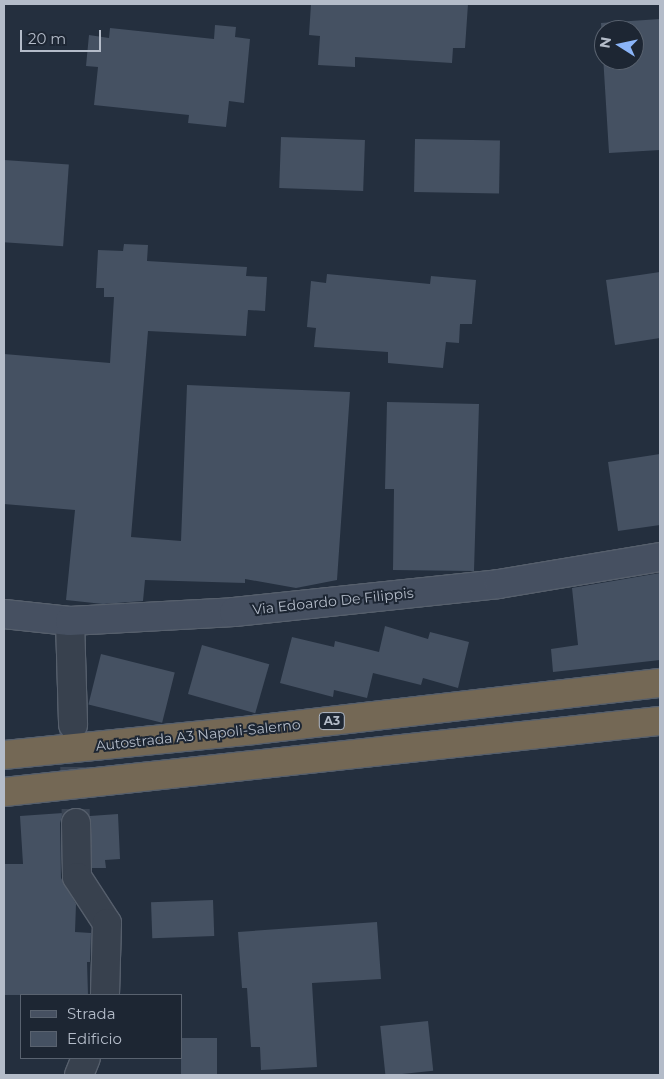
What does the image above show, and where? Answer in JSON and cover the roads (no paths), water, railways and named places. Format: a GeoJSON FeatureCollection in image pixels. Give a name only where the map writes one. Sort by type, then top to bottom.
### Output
{"type":"FeatureCollection","features":[{"type":"Feature","properties":{"kind":"highway","name":"Autostrada A3 Napoli-Salerno"},"geometry":{"type":"LineString","coordinates":[[4,754],[253,730],[660,683]]}},
{"type":"Feature","properties":{"kind":"highway"},"geometry":{"type":"LineString","coordinates":[[4,792],[660,721]]}},
{"type":"Feature","properties":{"kind":"street","name":"Via Edoardo De Filippis"},"geometry":{"type":"LineString","coordinates":[[4,614],[70,621],[234,612],[499,584],[660,557]]}},
{"type":"Feature","properties":{"kind":"street"},"geometry":{"type":"LineString","coordinates":[[70,621],[73,724]]}},
{"type":"Feature","properties":{"kind":"street"},"geometry":{"type":"LineString","coordinates":[[76,823],[76,877],[106,923],[105,994]]}},
{"type":"Feature","properties":{"kind":"street"},"geometry":{"type":"LineString","coordinates":[[79,1075],[86,1059]]}},
{"type":"Feature","properties":{"kind":"tunnel"},"geometry":{"type":"LineString","coordinates":[[73,725],[76,823]]}}]}
